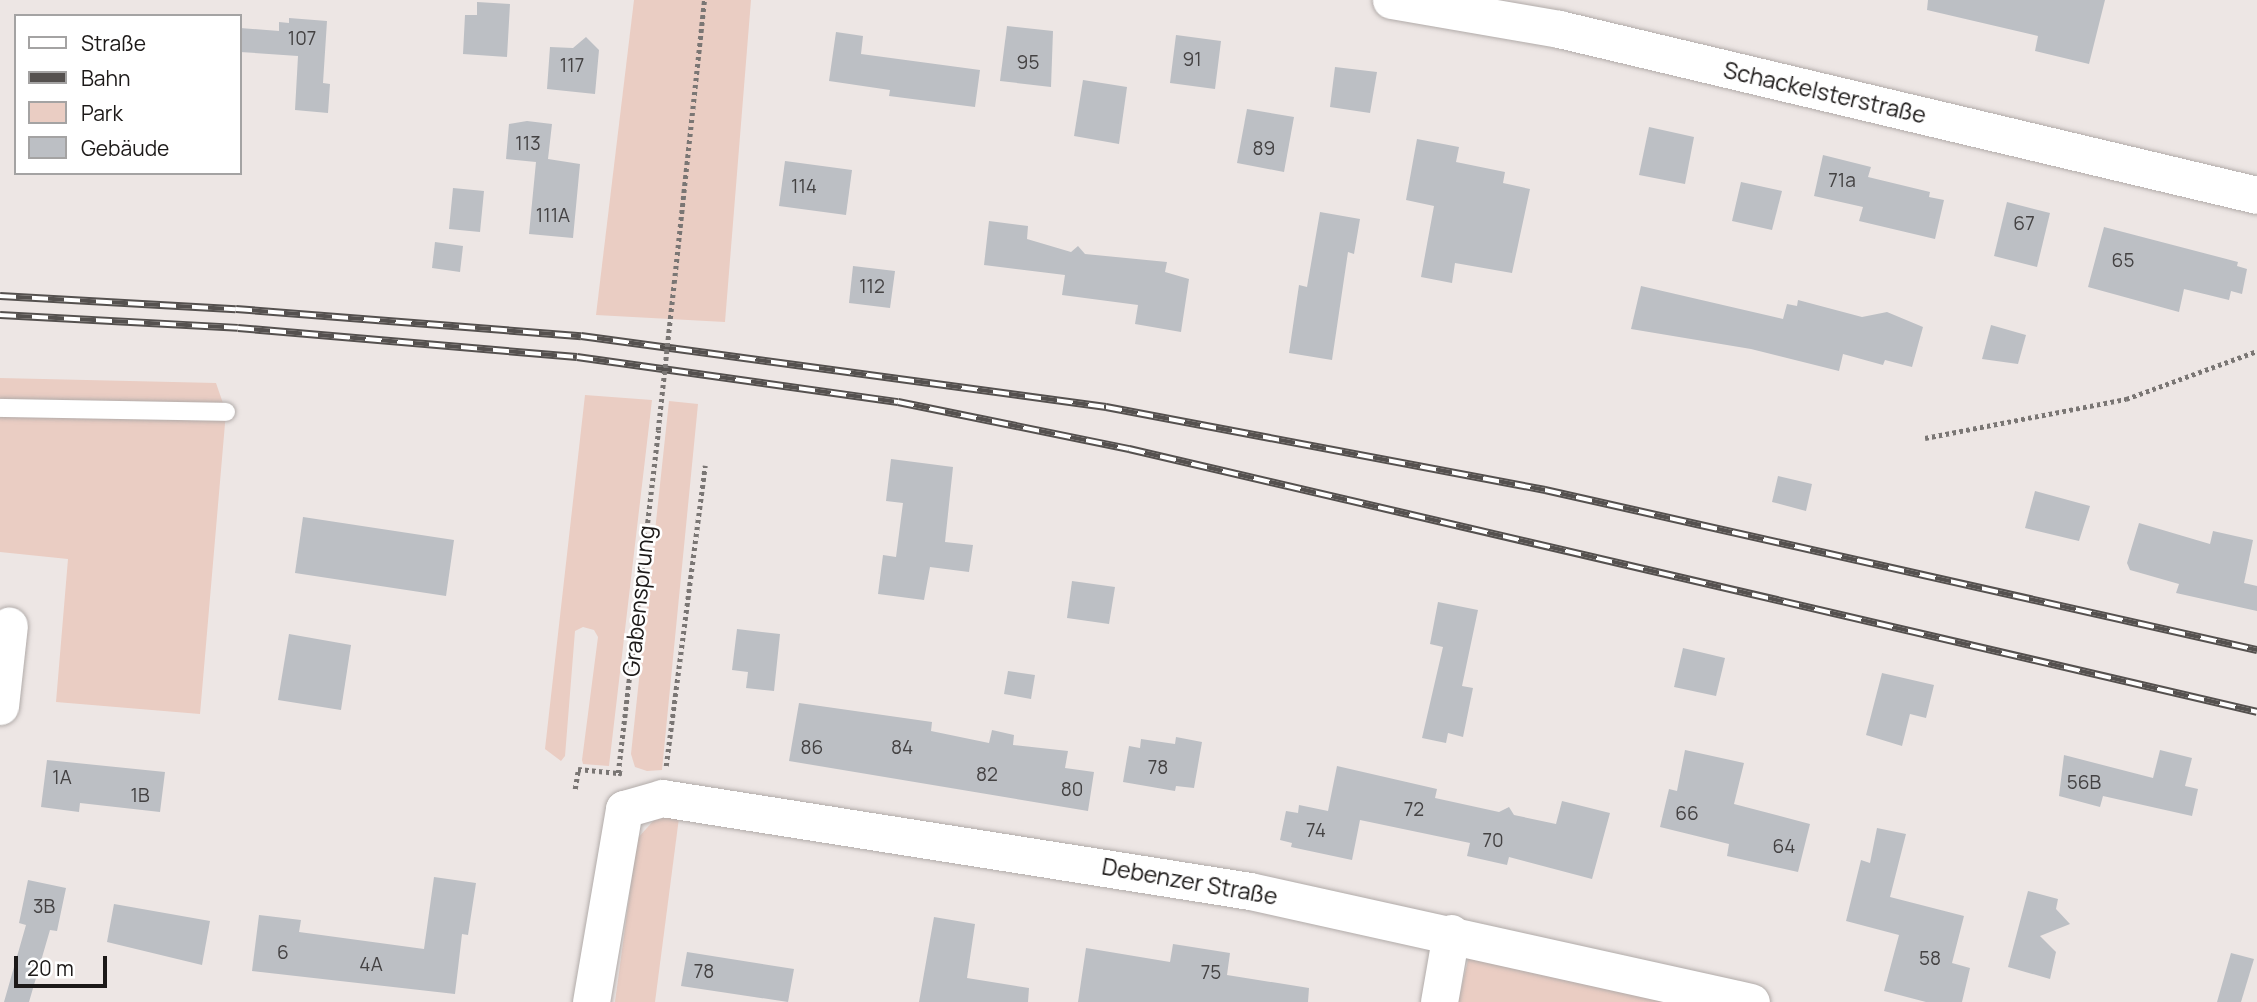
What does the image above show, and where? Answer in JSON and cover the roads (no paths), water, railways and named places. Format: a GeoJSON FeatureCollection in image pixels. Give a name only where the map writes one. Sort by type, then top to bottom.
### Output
{"type":"FeatureCollection","features":[{"type":"Feature","properties":{"kind":"street","name":"Schackelsterstraße"},"geometry":{"type":"LineString","coordinates":[[1391,0],[1563,14],[2257,195]]}},
{"type":"Feature","properties":{"kind":"street"},"geometry":{"type":"LineString","coordinates":[[0,706],[9,625]]}},
{"type":"Feature","properties":{"kind":"street","name":"Debenzer Straße"},"geometry":{"type":"LineString","coordinates":[[591,1002],[626,792],[1155,874],[1451,933],[1751,1002]]}},
{"type":"Feature","properties":{"kind":"street"},"geometry":{"type":"LineString","coordinates":[[1439,1002],[1451,933]]}},
{"type":"Feature","properties":{"kind":"lane"},"geometry":{"type":"LineString","coordinates":[[0,408],[226,412]]}},
{"type":"Feature","properties":{"kind":"railway"},"geometry":{"type":"LineString","coordinates":[[0,296],[236,309],[581,336],[1106,407],[1545,490],[2257,650]]}},
{"type":"Feature","properties":{"kind":"railway"},"geometry":{"type":"LineString","coordinates":[[0,315],[238,328],[577,357],[898,402],[1129,449],[2257,712]]}}]}
